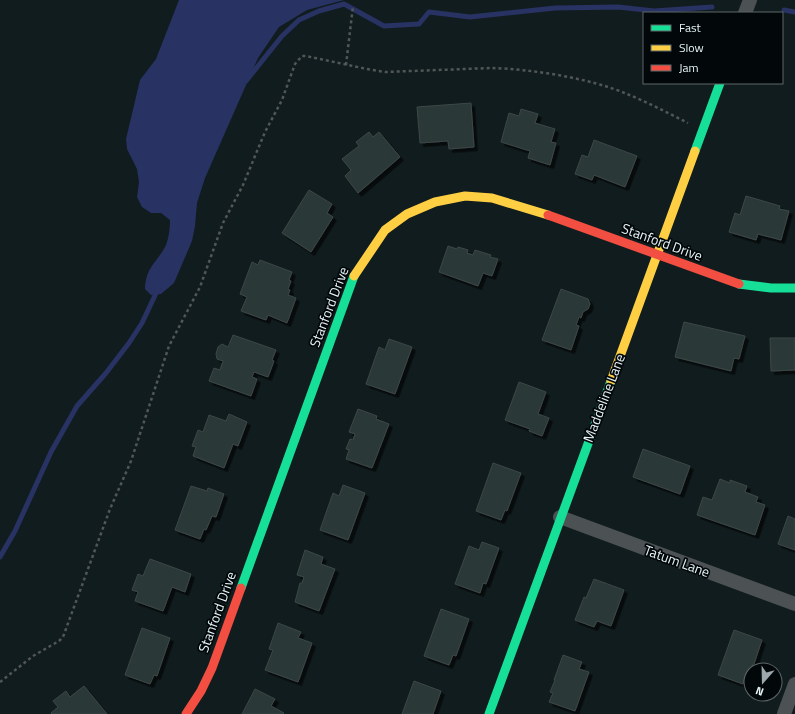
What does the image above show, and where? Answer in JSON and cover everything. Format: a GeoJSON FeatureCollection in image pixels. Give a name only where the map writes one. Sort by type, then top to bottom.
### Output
{"type":"FeatureCollection","features":[{"type":"Feature","properties":{"kind":"street"},"geometry":{"type":"LineString","coordinates":[[745,12],[750,0]]}},
{"type":"Feature","properties":{"kind":"street","name":"Maddeline Lane"},"geometry":{"type":"LineString","coordinates":[[489,714],[720,84]]}},
{"type":"Feature","properties":{"kind":"street","name":"Stanford Drive"},"geometry":{"type":"LineString","coordinates":[[186,714],[201,691],[214,662],[354,276],[368,252],[385,230],[407,214],[436,202],[465,196],[492,198],[531,209],[657,256],[742,285],[771,289],[795,288]]}},
{"type":"Feature","properties":{"kind":"street","name":"Tatum Lane"},"geometry":{"type":"LineString","coordinates":[[560,517],[795,604]]}},
{"type":"Feature","properties":{"kind":"street"},"geometry":{"type":"LineString","coordinates":[[784,714],[795,684]]}},
{"type":"Feature","properties":{"kind":"path"},"geometry":{"type":"LineString","coordinates":[[346,65],[354,6]]}},
{"type":"Feature","properties":{"kind":"path"},"geometry":{"type":"LineString","coordinates":[[0,682],[34,656],[60,641],[63,637],[110,509],[132,461],[169,346],[200,287],[223,223],[243,185],[259,144],[282,100],[295,64],[302,56],[385,72],[505,68],[557,76],[626,93],[702,131]]}},
{"type":"Feature","properties":{"kind":"water"},"geometry":{"type":"Polygon","coordinates":[[[179,0],[344,0],[307,10],[279,27],[258,58],[205,178],[197,203],[192,241],[174,283],[161,294],[151,295],[145,289],[147,275],[166,245],[170,220],[161,213],[151,213],[142,207],[137,197],[139,182],[137,169],[127,149],[126,139],[140,80],[156,59],[179,0]]]}},
{"type":"Feature","properties":{"kind":"building"},"geometry":{"type":"Polygon","coordinates":[[[471,103],[474,147],[449,149],[448,141],[420,143],[417,107],[471,103]]]}},
{"type":"Feature","properties":{"kind":"building"},"geometry":{"type":"Polygon","coordinates":[[[521,109],[538,114],[535,123],[555,129],[551,142],[556,143],[550,165],[528,158],[530,151],[501,142],[509,113],[519,116],[521,109]]]}},
{"type":"Feature","properties":{"kind":"building"},"geometry":{"type":"Polygon","coordinates":[[[369,132],[373,137],[379,132],[400,157],[358,193],[345,176],[351,170],[342,159],[359,146],[356,142],[369,132]]]}},
{"type":"Feature","properties":{"kind":"building"},"geometry":{"type":"Polygon","coordinates":[[[594,140],[637,156],[625,187],[594,175],[592,180],[575,174],[582,155],[588,157],[594,140]]]}},
{"type":"Feature","properties":{"kind":"building"},"geometry":{"type":"Polygon","coordinates":[[[309,190],[332,204],[327,213],[333,217],[311,252],[282,233],[309,190]]]}},
{"type":"Feature","properties":{"kind":"building"},"geometry":{"type":"Polygon","coordinates":[[[746,196],[780,206],[779,209],[789,211],[781,240],[758,234],[756,240],[729,232],[735,213],[740,215],[746,196]]]}},
{"type":"Feature","properties":{"kind":"building"},"geometry":{"type":"Polygon","coordinates":[[[448,246],[468,250],[467,253],[473,255],[475,250],[498,259],[492,276],[483,273],[478,286],[439,272],[448,246]]]}},
{"type":"Feature","properties":{"kind":"building"},"geometry":{"type":"Polygon","coordinates":[[[260,260],[292,272],[289,280],[291,281],[288,289],[290,290],[288,295],[296,298],[287,323],[268,315],[266,320],[241,311],[247,297],[240,294],[252,262],[258,265],[260,260]]]}},
{"type":"Feature","properties":{"kind":"building"},"geometry":{"type":"Polygon","coordinates":[[[561,289],[588,299],[590,304],[588,309],[583,312],[581,318],[579,317],[576,325],[579,326],[571,350],[542,340],[561,289]]]}},
{"type":"Feature","properties":{"kind":"building"},"geometry":{"type":"Polygon","coordinates":[[[684,322],[745,336],[739,359],[734,358],[731,371],[675,357],[684,322]]]}},
{"type":"Feature","properties":{"kind":"building"},"geometry":{"type":"Polygon","coordinates":[[[233,335],[276,350],[272,360],[274,361],[268,377],[254,372],[252,377],[257,379],[251,396],[209,381],[214,368],[220,370],[223,361],[217,359],[216,354],[218,347],[222,344],[228,347],[233,335]]]}},
{"type":"Feature","properties":{"kind":"building"},"geometry":{"type":"Polygon","coordinates":[[[770,338],[795,338],[795,370],[771,371],[770,338]]]}},
{"type":"Feature","properties":{"kind":"building"},"geometry":{"type":"Polygon","coordinates":[[[389,339],[412,347],[395,394],[366,384],[379,347],[385,350],[389,339]]]}},
{"type":"Feature","properties":{"kind":"building"},"geometry":{"type":"Polygon","coordinates":[[[519,382],[546,392],[538,414],[549,418],[542,436],[529,431],[530,429],[505,420],[519,382]]]}},
{"type":"Feature","properties":{"kind":"building"},"geometry":{"type":"Polygon","coordinates":[[[358,409],[377,416],[376,419],[389,424],[372,468],[346,459],[349,450],[346,449],[350,439],[353,440],[355,434],[349,432],[358,409]]]}},
{"type":"Feature","properties":{"kind":"building"},"geometry":{"type":"Polygon","coordinates":[[[229,414],[247,422],[238,446],[233,444],[224,468],[193,456],[196,447],[192,446],[198,430],[203,432],[209,415],[226,421],[229,414]]]}},
{"type":"Feature","properties":{"kind":"building"},"geometry":{"type":"Polygon","coordinates":[[[643,449],[690,466],[680,494],[633,477],[643,449]]]}},
{"type":"Feature","properties":{"kind":"building"},"geometry":{"type":"Polygon","coordinates":[[[493,463],[521,473],[507,511],[505,510],[501,520],[476,511],[493,463]]]}},
{"type":"Feature","properties":{"kind":"building"},"geometry":{"type":"Polygon","coordinates":[[[720,479],[730,483],[730,480],[747,486],[745,492],[758,497],[756,502],[765,505],[755,535],[697,515],[703,497],[712,500],[720,479]]]}},
{"type":"Feature","properties":{"kind":"building"},"geometry":{"type":"Polygon","coordinates":[[[343,485],[365,493],[348,540],[320,530],[333,493],[339,496],[343,485]]]}},
{"type":"Feature","properties":{"kind":"building"},"geometry":{"type":"Polygon","coordinates":[[[191,486],[207,491],[208,488],[224,494],[216,517],[212,516],[200,539],[175,530],[191,486]]]}},
{"type":"Feature","properties":{"kind":"building"},"geometry":{"type":"Polygon","coordinates":[[[788,516],[795,519],[795,550],[778,544],[788,516]]]}},
{"type":"Feature","properties":{"kind":"building"},"geometry":{"type":"Polygon","coordinates":[[[482,542],[499,548],[486,584],[483,583],[480,593],[455,584],[469,546],[479,550],[482,542]]]}},
{"type":"Feature","properties":{"kind":"building"},"geometry":{"type":"Polygon","coordinates":[[[305,550],[323,557],[321,564],[335,569],[319,611],[295,602],[300,583],[302,583],[304,577],[297,575],[305,550]]]}},
{"type":"Feature","properties":{"kind":"building"},"geometry":{"type":"Polygon","coordinates":[[[150,559],[191,574],[185,592],[172,587],[163,611],[135,601],[138,592],[132,590],[138,574],[143,576],[150,559]]]}},
{"type":"Feature","properties":{"kind":"building"},"geometry":{"type":"Polygon","coordinates":[[[594,579],[624,590],[611,626],[597,621],[594,627],[575,620],[584,597],[586,598],[594,579]]]}},
{"type":"Feature","properties":{"kind":"building"},"geometry":{"type":"Polygon","coordinates":[[[441,609],[469,619],[456,656],[453,655],[449,665],[424,656],[441,609]]]}},
{"type":"Feature","properties":{"kind":"building"},"geometry":{"type":"Polygon","coordinates":[[[278,623],[301,632],[298,638],[312,643],[298,682],[265,670],[273,650],[269,649],[278,623]]]}},
{"type":"Feature","properties":{"kind":"building"},"geometry":{"type":"Polygon","coordinates":[[[142,628],[170,638],[157,676],[154,675],[150,684],[125,675],[142,628]]]}},
{"type":"Feature","properties":{"kind":"building"},"geometry":{"type":"Polygon","coordinates":[[[734,630],[762,640],[755,662],[743,662],[743,684],[718,675],[734,630]]]}},
{"type":"Feature","properties":{"kind":"building"},"geometry":{"type":"Polygon","coordinates":[[[563,655],[582,662],[579,669],[589,672],[575,711],[549,702],[553,693],[550,692],[563,655]]]}},
{"type":"Feature","properties":{"kind":"building"},"geometry":{"type":"Polygon","coordinates":[[[414,681],[441,691],[433,714],[402,714],[414,681]]]}},
{"type":"Feature","properties":{"kind":"building"},"geometry":{"type":"Polygon","coordinates":[[[84,686],[107,714],[51,713],[58,707],[53,701],[66,691],[70,697],[84,686]]]}},
{"type":"Feature","properties":{"kind":"building"},"geometry":{"type":"Polygon","coordinates":[[[255,689],[275,699],[271,706],[284,713],[242,714],[255,689]]]}},
{"type":"Feature","properties":{"kind":"waterway"},"geometry":{"type":"LineString","coordinates":[[246,81],[282,36],[299,20],[319,11],[344,4],[384,26],[419,24],[429,12],[470,17],[555,8],[618,7],[654,11],[712,7]]}},
{"type":"Feature","properties":{"kind":"waterway"},"geometry":{"type":"LineString","coordinates":[[784,10],[795,12]]}},
{"type":"Feature","properties":{"kind":"waterway"},"geometry":{"type":"LineString","coordinates":[[0,557],[15,531],[51,452],[77,406],[106,373],[129,343],[142,323],[158,289]]}},
{"type":"Feature","properties":{"kind":"traffic: fast"},"geometry":{"type":"LineString","coordinates":[[695,151],[720,84]]}},
{"type":"Feature","properties":{"kind":"traffic: fast"},"geometry":{"type":"LineString","coordinates":[[241,588],[354,276]]}},
{"type":"Feature","properties":{"kind":"traffic: fast"},"geometry":{"type":"LineString","coordinates":[[739,284],[771,288],[795,288]]}},
{"type":"Feature","properties":{"kind":"traffic: fast"},"geometry":{"type":"LineString","coordinates":[[489,714],[611,381]]}},
{"type":"Feature","properties":{"kind":"traffic: slow"},"geometry":{"type":"LineString","coordinates":[[611,381],[695,151]]}},
{"type":"Feature","properties":{"kind":"traffic: slow"},"geometry":{"type":"LineString","coordinates":[[354,276],[385,230],[407,214],[435,202],[465,196],[492,198],[548,215]]}},
{"type":"Feature","properties":{"kind":"traffic: jam"},"geometry":{"type":"LineString","coordinates":[[548,215],[739,284]]}},
{"type":"Feature","properties":{"kind":"traffic: jam"},"geometry":{"type":"LineString","coordinates":[[186,714],[201,691],[212,668],[241,588]]}}]}
